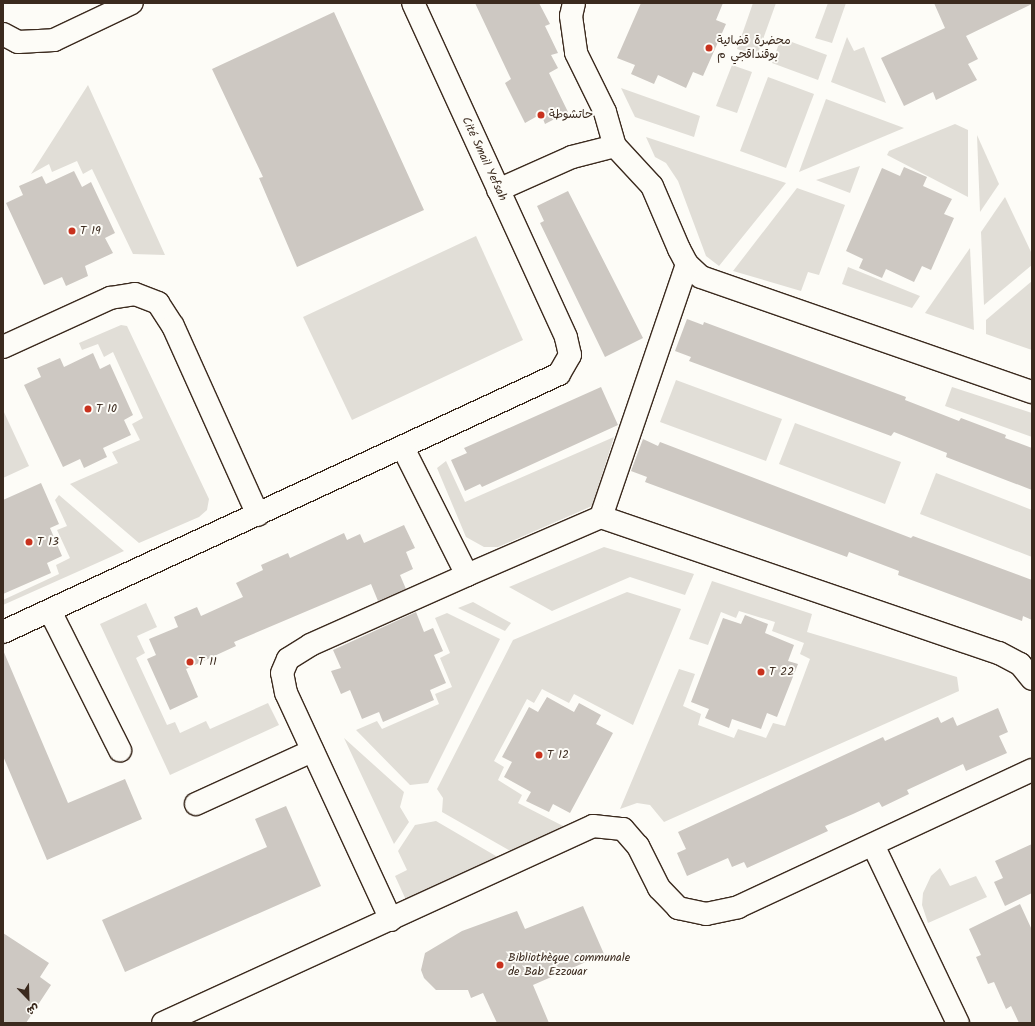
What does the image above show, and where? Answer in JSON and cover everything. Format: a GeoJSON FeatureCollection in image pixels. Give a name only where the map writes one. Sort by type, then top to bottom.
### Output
{"type":"FeatureCollection","features":[{"type":"Feature","properties":{"kind":"street"},"geometry":{"type":"LineString","coordinates":[[3,34],[18,42],[54,40],[132,3]]}},
{"type":"Feature","properties":{"kind":"street","name":"Cité Smail Yefsah"},"geometry":{"type":"LineString","coordinates":[[3,632],[403,448],[559,374],[570,355],[557,315],[413,3]]}},
{"type":"Feature","properties":{"kind":"street"},"geometry":{"type":"LineString","coordinates":[[574,3],[571,16],[576,52],[605,112],[615,146],[652,186],[687,264],[715,284],[1032,392]]}},
{"type":"Feature","properties":{"kind":"street"},"geometry":{"type":"LineString","coordinates":[[498,190],[572,157],[615,146]]}},
{"type":"Feature","properties":{"kind":"street"},"geometry":{"type":"LineString","coordinates":[[601,517],[687,264]]}},
{"type":"Feature","properties":{"kind":"street"},"geometry":{"type":"LineString","coordinates":[[3,347],[110,298],[135,294],[158,303],[173,326],[258,515]]}},
{"type":"Feature","properties":{"kind":"street"},"geometry":{"type":"LineString","coordinates":[[403,448],[467,575]]}},
{"type":"Feature","properties":{"kind":"street"},"geometry":{"type":"LineString","coordinates":[[391,920],[282,683],[282,673],[288,659],[310,646],[467,575],[601,517],[999,653],[1020,664],[1032,679]]}},
{"type":"Feature","properties":{"kind":"street"},"geometry":{"type":"LineString","coordinates":[[50,611],[120,750]]}},
{"type":"Feature","properties":{"kind":"street"},"geometry":{"type":"LineString","coordinates":[[196,804],[312,751]]}},
{"type":"Feature","properties":{"kind":"street"},"geometry":{"type":"LineString","coordinates":[[163,1023],[391,920],[593,826],[623,829],[638,846],[659,888],[678,908],[706,914],[738,907],[1032,770]]}},
{"type":"Feature","properties":{"kind":"street"},"geometry":{"type":"LineString","coordinates":[[873,845],[958,1023]]}},
{"type":"Feature","properties":{"kind":"shaded area"},"geometry":{"type":"Polygon","coordinates":[[[753,3],[776,3],[757,56],[737,49],[753,3]]]}},
{"type":"Feature","properties":{"kind":"shaded area"},"geometry":{"type":"Polygon","coordinates":[[[828,3],[846,3],[832,43],[815,38],[828,3]]]}},
{"type":"Feature","properties":{"kind":"shaded area"},"geometry":{"type":"Polygon","coordinates":[[[847,37],[854,51],[864,47],[886,103],[831,82],[847,37]]]}},
{"type":"Feature","properties":{"kind":"shaded area"},"geometry":{"type":"Polygon","coordinates":[[[781,38],[827,55],[818,80],[772,63],[781,38]]]}},
{"type":"Feature","properties":{"kind":"shaded area"},"geometry":{"type":"Polygon","coordinates":[[[732,65],[752,72],[737,113],[716,106],[732,65]]]}},
{"type":"Feature","properties":{"kind":"shaded area"},"geometry":{"type":"Polygon","coordinates":[[[768,77],[814,94],[786,168],[740,151],[768,77]]]}},
{"type":"Feature","properties":{"kind":"shaded area"},"geometry":{"type":"Polygon","coordinates":[[[88,85],[165,255],[133,254],[92,169],[83,174],[77,161],[52,172],[49,164],[31,174],[88,85]]]}},
{"type":"Feature","properties":{"kind":"shaded area"},"geometry":{"type":"Polygon","coordinates":[[[621,88],[700,116],[694,137],[635,117],[621,88]]]}},
{"type":"Feature","properties":{"kind":"shaded area"},"geometry":{"type":"Polygon","coordinates":[[[826,99],[904,128],[799,172],[826,99]]]}},
{"type":"Feature","properties":{"kind":"shaded area"},"geometry":{"type":"Polygon","coordinates":[[[955,124],[968,130],[968,197],[887,155],[889,151],[955,124]]]}},
{"type":"Feature","properties":{"kind":"shaded area"},"geometry":{"type":"Polygon","coordinates":[[[977,135],[999,184],[980,212],[977,135]]]}},
{"type":"Feature","properties":{"kind":"shaded area"},"geometry":{"type":"Polygon","coordinates":[[[646,137],[786,183],[719,266],[706,256],[678,181],[666,163],[655,157],[646,137]]]}},
{"type":"Feature","properties":{"kind":"shaded area"},"geometry":{"type":"Polygon","coordinates":[[[860,166],[850,193],[816,180],[860,166]]]}},
{"type":"Feature","properties":{"kind":"shaded area"},"geometry":{"type":"Polygon","coordinates":[[[797,188],[845,205],[819,275],[808,272],[801,291],[733,271],[797,188]]]}},
{"type":"Feature","properties":{"kind":"shaded area"},"geometry":{"type":"Polygon","coordinates":[[[1005,197],[1032,254],[1032,265],[984,305],[981,232],[1005,197]]]}},
{"type":"Feature","properties":{"kind":"shaded area"},"geometry":{"type":"Polygon","coordinates":[[[476,236],[523,340],[352,420],[303,317],[476,236]]]}},
{"type":"Feature","properties":{"kind":"shaded area"},"geometry":{"type":"Polygon","coordinates":[[[970,248],[974,330],[925,313],[970,248]]]}},
{"type":"Feature","properties":{"kind":"shaded area"},"geometry":{"type":"Polygon","coordinates":[[[848,267],[920,296],[912,308],[842,284],[848,267]]]}},
{"type":"Feature","properties":{"kind":"shaded area"},"geometry":{"type":"Polygon","coordinates":[[[1032,281],[1032,350],[986,334],[986,320],[1032,281]]]}},
{"type":"Feature","properties":{"kind":"shaded area"},"geometry":{"type":"Polygon","coordinates":[[[121,325],[127,326],[209,499],[207,510],[199,517],[139,543],[70,484],[118,463],[112,452],[140,440],[132,424],[143,418],[113,352],[104,357],[98,344],[82,350],[79,343],[121,325]]]}},
{"type":"Feature","properties":{"kind":"shaded area"},"geometry":{"type":"Polygon","coordinates":[[[676,380],[782,419],[766,461],[660,422],[676,380]]]}},
{"type":"Feature","properties":{"kind":"shaded area"},"geometry":{"type":"Polygon","coordinates":[[[952,387],[1032,413],[1032,437],[945,406],[952,387]]]}},
{"type":"Feature","properties":{"kind":"shaded area"},"geometry":{"type":"Polygon","coordinates":[[[3,410],[29,466],[3,478],[3,410]]]}},
{"type":"Feature","properties":{"kind":"shaded area"},"geometry":{"type":"Polygon","coordinates":[[[795,423],[901,462],[885,504],[779,464],[795,423]]]}},
{"type":"Feature","properties":{"kind":"shaded area"},"geometry":{"type":"Polygon","coordinates":[[[614,437],[592,506],[498,547],[484,547],[466,537],[437,468],[446,461],[465,502],[614,437]]]}},
{"type":"Feature","properties":{"kind":"shaded area"},"geometry":{"type":"Polygon","coordinates":[[[936,473],[1032,510],[1032,557],[920,514],[936,473]]]}},
{"type":"Feature","properties":{"kind":"shaded area"},"geometry":{"type":"Polygon","coordinates":[[[59,495],[124,551],[3,605],[3,600],[59,574],[56,565],[70,558],[57,530],[67,526],[55,500],[59,495]]]}},
{"type":"Feature","properties":{"kind":"shaded area"},"geometry":{"type":"Polygon","coordinates":[[[604,547],[694,574],[685,595],[630,577],[552,611],[509,587],[604,547]]]}},
{"type":"Feature","properties":{"kind":"shaded area"},"geometry":{"type":"Polygon","coordinates":[[[712,581],[812,614],[807,632],[957,677],[959,691],[664,822],[650,805],[637,803],[620,809],[679,669],[695,674],[683,706],[701,714],[698,725],[734,738],[738,729],[766,738],[773,723],[785,726],[810,659],[800,654],[804,643],[772,631],[775,622],[739,611],[736,618],[721,612],[708,645],[689,639],[712,581]]]}},
{"type":"Feature","properties":{"kind":"shaded area"},"geometry":{"type":"Polygon","coordinates":[[[627,592],[681,609],[633,725],[574,694],[569,703],[542,689],[534,703],[527,699],[494,761],[504,767],[498,780],[522,795],[518,803],[569,829],[514,853],[442,812],[443,798],[437,789],[513,640],[627,592]]]}},
{"type":"Feature","properties":{"kind":"shaded area"},"geometry":{"type":"Polygon","coordinates":[[[473,602],[511,623],[505,631],[458,608],[473,602]]]}},
{"type":"Feature","properties":{"kind":"shaded area"},"geometry":{"type":"Polygon","coordinates":[[[146,603],[157,627],[137,636],[145,653],[136,658],[167,725],[175,722],[180,733],[206,721],[210,729],[268,703],[279,725],[170,775],[100,624],[146,603]]]}},
{"type":"Feature","properties":{"kind":"shaded area"},"geometry":{"type":"Polygon","coordinates":[[[447,613],[500,639],[428,783],[410,785],[356,730],[377,721],[382,729],[439,704],[435,694],[452,687],[440,658],[450,653],[435,618],[447,613]]]}},
{"type":"Feature","properties":{"kind":"shaded area"},"geometry":{"type":"Polygon","coordinates":[[[344,738],[404,792],[400,807],[409,822],[394,844],[344,738]]]}},
{"type":"Feature","properties":{"kind":"shaded area"},"geometry":{"type":"Polygon","coordinates":[[[436,821],[501,859],[406,900],[395,876],[407,870],[398,851],[415,825],[436,821]]]}},
{"type":"Feature","properties":{"kind":"shaded area"},"geometry":{"type":"Polygon","coordinates":[[[940,868],[950,886],[976,876],[987,897],[928,923],[922,905],[923,893],[931,876],[940,868]]]}},
{"type":"Feature","properties":{"kind":"building"},"geometry":{"type":"Polygon","coordinates":[[[475,3],[539,3],[550,24],[545,26],[558,53],[551,55],[558,68],[549,73],[568,112],[545,124],[541,114],[525,123],[505,83],[511,79],[475,3]]]}},
{"type":"Feature","properties":{"kind":"building"},"geometry":{"type":"Polygon","coordinates":[[[641,3],[723,3],[716,20],[726,24],[703,76],[693,72],[686,88],[658,75],[654,84],[631,74],[635,65],[617,58],[641,3]]]}},
{"type":"Feature","properties":{"kind":"building"},"geometry":{"type":"Polygon","coordinates":[[[934,3],[1032,4],[966,36],[978,59],[968,64],[977,80],[936,100],[933,92],[904,106],[881,58],[945,28],[934,3]]]}},
{"type":"Feature","properties":{"kind":"building"},"geometry":{"type":"Polygon","coordinates":[[[334,12],[424,210],[297,267],[259,178],[263,177],[212,69],[334,12]]]}},
{"type":"Feature","properties":{"kind":"building"},"geometry":{"type":"Polygon","coordinates":[[[904,167],[927,177],[923,186],[952,199],[944,214],[954,218],[931,270],[922,266],[914,282],[886,269],[882,278],[859,268],[863,259],[846,251],[882,168],[900,176],[904,167]]]}},
{"type":"Feature","properties":{"kind":"building","name":"T 19"},"geometry":{"type":"Polygon","coordinates":[[[74,171],[82,187],[91,182],[115,233],[105,238],[113,253],[85,266],[88,276],[66,286],[62,277],[44,285],[6,203],[23,195],[19,186],[42,176],[46,184],[74,171]]]}},
{"type":"Feature","properties":{"kind":"building"},"geometry":{"type":"Polygon","coordinates":[[[568,191],[643,338],[605,357],[540,223],[544,221],[537,206],[568,191]]]}},
{"type":"Feature","properties":{"kind":"building"},"geometry":{"type":"Polygon","coordinates":[[[687,319],[703,325],[704,322],[906,397],[905,400],[959,421],[961,418],[1006,435],[1005,438],[1032,448],[1032,490],[946,457],[947,453],[894,432],[891,436],[689,361],[691,357],[675,351],[687,319]]]}},
{"type":"Feature","properties":{"kind":"building","name":"T 10"},"geometry":{"type":"Polygon","coordinates":[[[93,353],[100,369],[110,364],[133,415],[124,420],[131,435],[103,448],[107,457],[84,468],[80,459],[63,467],[24,385],[41,377],[37,368],[60,358],[64,367],[93,353]]]}},
{"type":"Feature","properties":{"kind":"building"},"geometry":{"type":"Polygon","coordinates":[[[601,387],[618,425],[482,487],[480,484],[465,491],[451,460],[467,453],[464,448],[601,387]]]}},
{"type":"Feature","properties":{"kind":"building"},"geometry":{"type":"Polygon","coordinates":[[[643,439],[658,446],[660,442],[911,538],[913,536],[1032,580],[1032,620],[1023,616],[1022,621],[898,575],[899,571],[849,552],[847,557],[645,482],[647,477],[631,471],[643,439]]]}},
{"type":"Feature","properties":{"kind":"building","name":"T 13"},"geometry":{"type":"Polygon","coordinates":[[[41,483],[59,524],[50,528],[62,556],[47,563],[51,573],[3,594],[3,500],[41,483]]]}},
{"type":"Feature","properties":{"kind":"building"},"geometry":{"type":"Polygon","coordinates":[[[404,525],[415,548],[406,552],[413,569],[400,575],[406,589],[378,601],[371,584],[234,642],[236,646],[186,669],[198,697],[170,710],[147,659],[156,655],[149,639],[178,627],[174,617],[197,607],[201,616],[243,597],[236,583],[263,570],[261,565],[288,553],[290,558],[344,533],[347,540],[360,534],[364,543],[404,525]]]}},
{"type":"Feature","properties":{"kind":"building"},"geometry":{"type":"Polygon","coordinates":[[[416,612],[424,632],[433,628],[443,651],[434,655],[446,683],[430,690],[434,700],[383,722],[379,712],[362,719],[350,690],[341,694],[331,671],[341,668],[333,650],[416,612]]]}},
{"type":"Feature","properties":{"kind":"building","name":"T 22"},"geometry":{"type":"Polygon","coordinates":[[[745,615],[768,624],[765,633],[794,645],[788,661],[798,664],[777,717],[767,713],[761,729],[732,719],[729,728],[705,718],[709,709],[691,702],[723,618],[741,624],[745,615]]]}},
{"type":"Feature","properties":{"kind":"building"},"geometry":{"type":"Polygon","coordinates":[[[3,650],[68,803],[125,779],[142,819],[47,860],[3,756],[3,650]]]}},
{"type":"Feature","properties":{"kind":"building","name":"T 12"},"geometry":{"type":"Polygon","coordinates":[[[547,697],[574,712],[579,703],[601,715],[596,724],[613,733],[570,813],[553,804],[549,812],[526,801],[531,792],[504,777],[512,762],[502,757],[529,707],[538,712],[547,697]]]}},
{"type":"Feature","properties":{"kind":"building"},"geometry":{"type":"Polygon","coordinates":[[[998,708],[1008,732],[999,736],[1007,753],[966,771],[963,764],[907,790],[909,794],[882,807],[879,802],[825,826],[828,831],[747,868],[744,862],[732,867],[728,858],[687,876],[677,853],[686,849],[678,832],[883,737],[885,741],[938,717],[941,723],[953,717],[957,726],[998,708]]]}},
{"type":"Feature","properties":{"kind":"building"},"geometry":{"type":"Polygon","coordinates":[[[286,806],[321,886],[125,972],[102,920],[267,847],[255,819],[286,806]]]}},
{"type":"Feature","properties":{"kind":"building"},"geometry":{"type":"Polygon","coordinates":[[[1032,844],[1032,893],[1005,906],[994,882],[1003,878],[995,861],[1032,844]]]}},
{"type":"Feature","properties":{"kind":"building"},"geometry":{"type":"Polygon","coordinates":[[[1020,904],[1032,930],[1032,1023],[1019,1023],[1011,1006],[1006,1009],[994,982],[988,984],[976,957],[981,955],[969,929],[1020,904]]]}},
{"type":"Feature","properties":{"kind":"building","name":"Bibliothèque communale de Bab Ezzouar"},"geometry":{"type":"Polygon","coordinates":[[[583,906],[604,954],[533,985],[549,1023],[497,1023],[483,993],[471,998],[468,990],[436,990],[424,978],[421,970],[425,953],[462,931],[517,911],[525,929],[583,906]]]}},
{"type":"Feature","properties":{"kind":"building"},"geometry":{"type":"Polygon","coordinates":[[[3,933],[49,963],[40,977],[51,985],[26,1023],[3,1023],[3,933]]]}},
{"type":"Feature","properties":{"kind":"place","name":"محضرة قضائية بوقنداقجي م"},"geometry":{"type":"Point","coordinates":[709,48]}},
{"type":"Feature","properties":{"kind":"place","name":"حاتشوطة"},"geometry":{"type":"Point","coordinates":[541,115]}},
{"type":"Feature","properties":{"kind":"place","name":"T 19"},"geometry":{"type":"Point","coordinates":[72,231]}},
{"type":"Feature","properties":{"kind":"place","name":"T 10"},"geometry":{"type":"Point","coordinates":[88,409]}},
{"type":"Feature","properties":{"kind":"place","name":"T 13"},"geometry":{"type":"Point","coordinates":[29,542]}},
{"type":"Feature","properties":{"kind":"place","name":"T 11"},"geometry":{"type":"Point","coordinates":[190,662]}},
{"type":"Feature","properties":{"kind":"place","name":"T 22"},"geometry":{"type":"Point","coordinates":[761,672]}},
{"type":"Feature","properties":{"kind":"place","name":"T 12"},"geometry":{"type":"Point","coordinates":[539,755]}},
{"type":"Feature","properties":{"kind":"place","name":"Bibliothèque communale de Bab Ezzouar"},"geometry":{"type":"Point","coordinates":[500,965]}}]}
